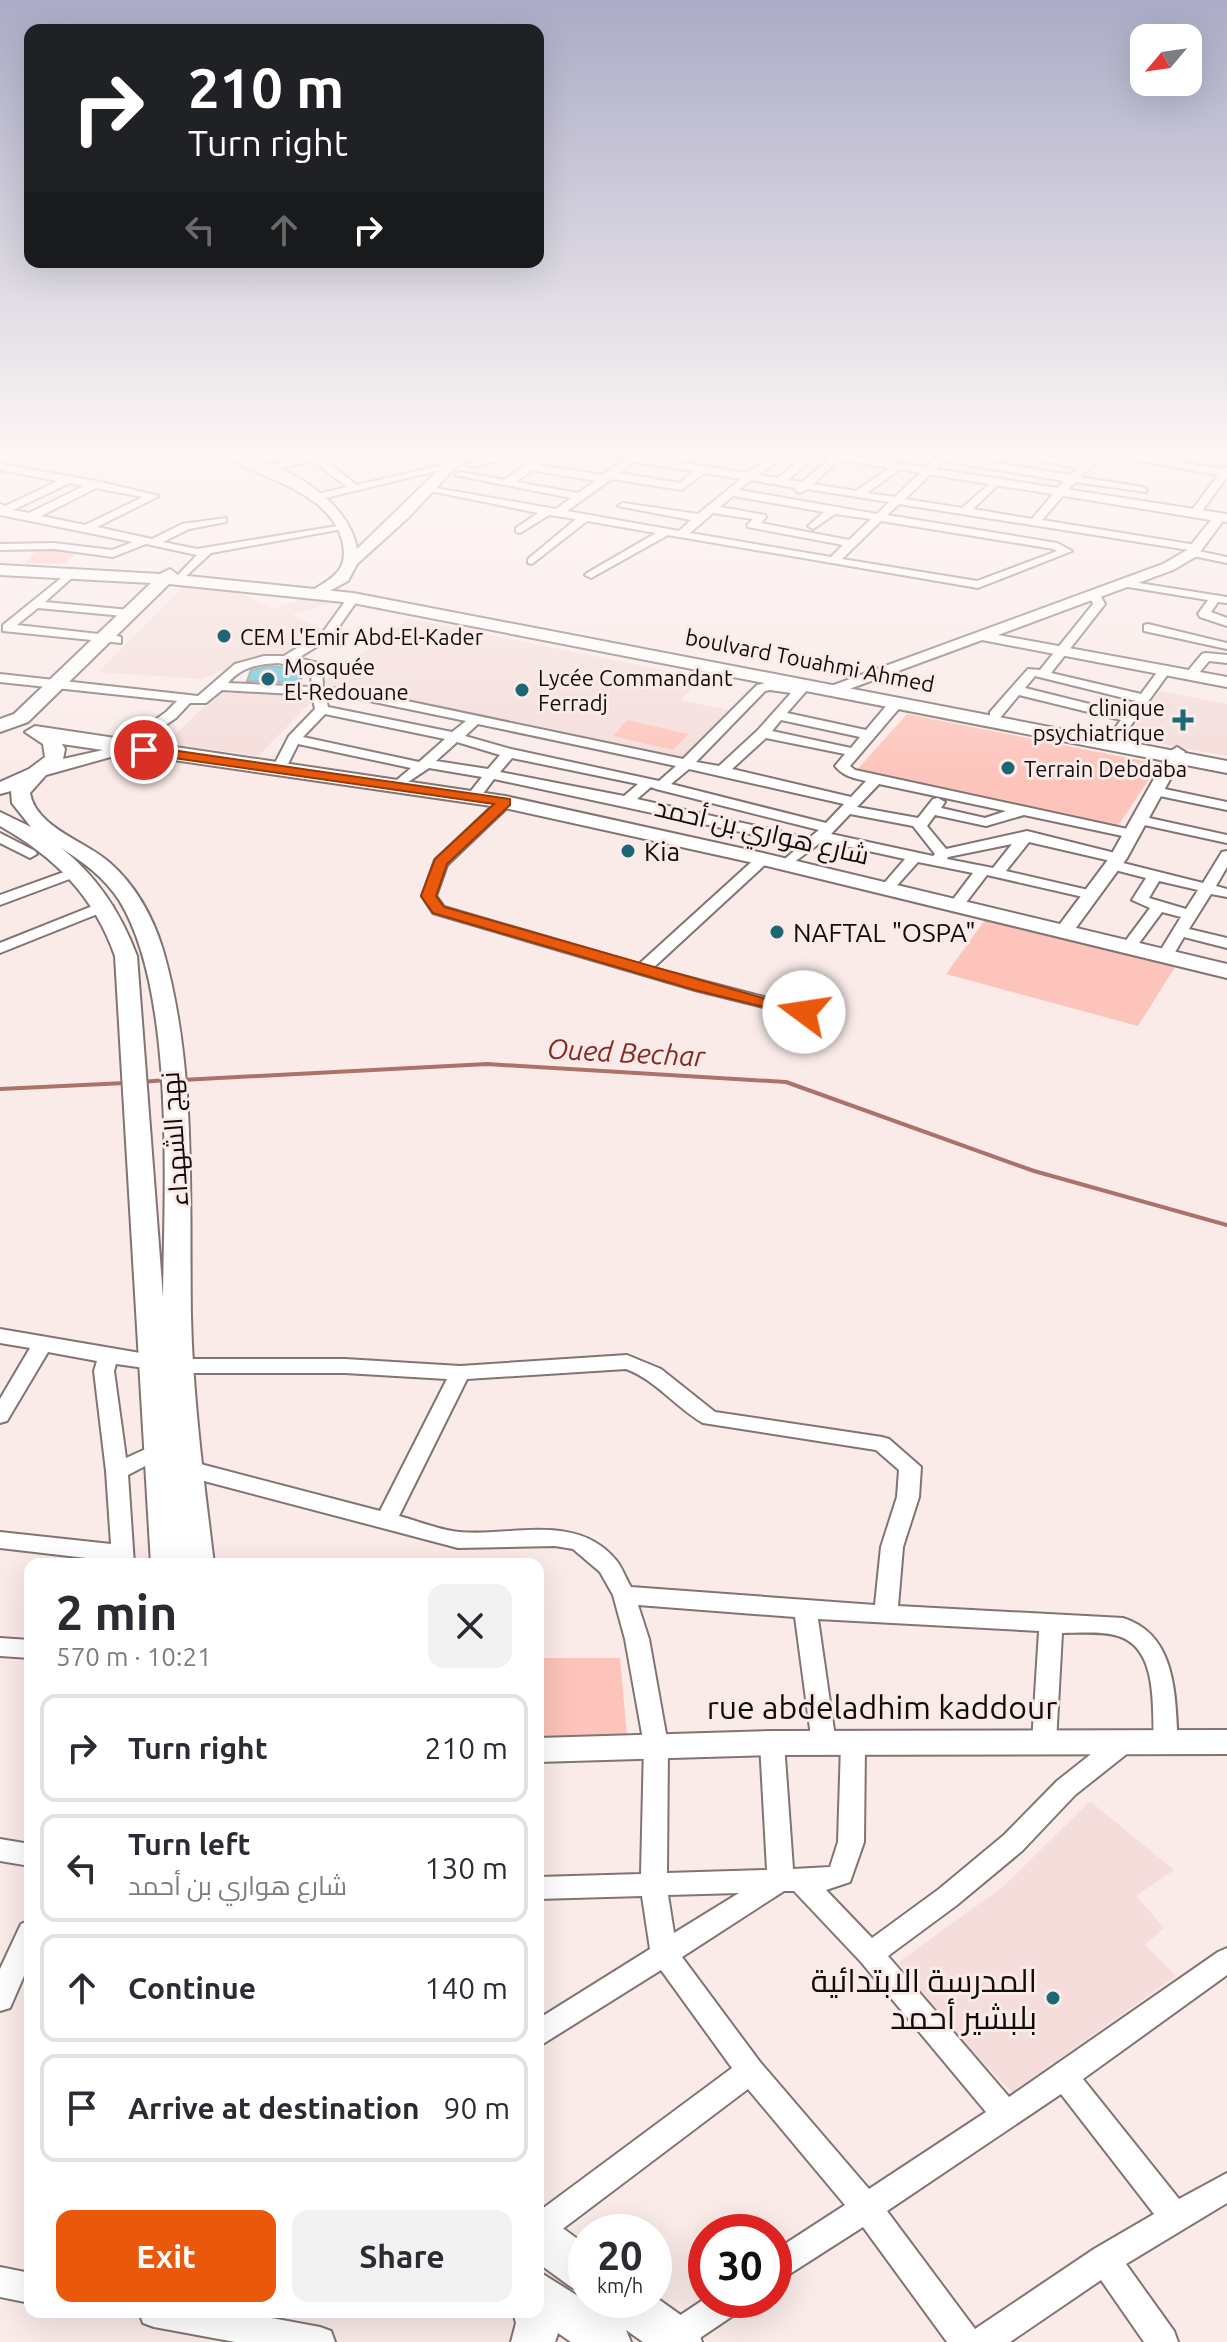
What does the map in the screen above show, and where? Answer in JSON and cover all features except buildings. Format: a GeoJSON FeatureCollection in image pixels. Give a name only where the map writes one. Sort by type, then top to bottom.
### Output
{"type":"FeatureCollection","features":[{"type":"Feature","properties":{"kind":"main road","name":"boulvard Touahmi Ahmed"},"geometry":{"type":"LineString","coordinates":[[0,568],[174,577]]}},
{"type":"Feature","properties":{"kind":"main road","name":"boulvard Touahmi Ahmed"},"geometry":{"type":"LineString","coordinates":[[0,568],[174,577],[345,591],[838,687]]}},
{"type":"Feature","properties":{"kind":"main road"},"geometry":{"type":"LineString","coordinates":[[110,639],[130,614],[174,577]]}},
{"type":"Feature","properties":{"kind":"main road"},"geometry":{"type":"LineString","coordinates":[[0,726],[21,718],[59,686],[174,577]]}},
{"type":"Feature","properties":{"kind":"main road","name":"boulvard Touahmi Ahmed"},"geometry":{"type":"LineString","coordinates":[[572,635],[803,687],[871,688],[1176,754]]}},
{"type":"Feature","properties":{"kind":"main road"},"geometry":{"type":"LineString","coordinates":[[39,734],[36,719],[59,686]]}},
{"type":"Feature","properties":{"kind":"main road","name":"boulvard Touahmi Ahmed"},"geometry":{"type":"LineString","coordinates":[[871,688],[897,702],[1227,764]]}},
{"type":"Feature","properties":{"kind":"main road"},"geometry":{"type":"LineString","coordinates":[[0,726],[131,749]]}},
{"type":"Feature","properties":{"kind":"main road","name":"نهج الشهداء"},"geometry":{"type":"LineString","coordinates":[[39,734],[56,751],[53,761],[20,792],[22,809],[34,821],[102,866],[118,885],[141,920],[154,958],[165,1017],[179,1191],[177,1318],[166,1364],[161,1449],[167,1558]]}},
{"type":"Feature","properties":{"kind":"main road"},"geometry":{"type":"LineString","coordinates":[[0,788],[131,749]]}},
{"type":"Feature","properties":{"kind":"main road","name":"شارع هواري بن أحمد"},"geometry":{"type":"LineString","coordinates":[[131,749],[399,784],[505,802],[786,864],[1227,971]]}},
{"type":"Feature","properties":{"kind":"main road","name":"نهج الشهداء"},"geometry":{"type":"LineString","coordinates":[[1,833],[50,847],[78,871],[117,925],[126,956],[133,1018],[135,1109],[166,1364],[189,1469],[197,1558]]}},
{"type":"Feature","properties":{"kind":"main road"},"geometry":{"type":"LineString","coordinates":[[544,2240],[568,2258]]}},
{"type":"Feature","properties":{"kind":"main road"},"geometry":{"type":"LineString","coordinates":[[544,2297],[609,2342]]}},
{"type":"Feature","properties":{"kind":"main road"},"geometry":{"type":"LineString","coordinates":[[533,2342],[537,2318]]}},
{"type":"Feature","properties":{"kind":"main road"},"geometry":{"type":"LineString","coordinates":[[646,2318],[676,2340]]}},
{"type":"Feature","properties":{"kind":"street"},"geometry":{"type":"LineString","coordinates":[[174,577],[183,563]]}},
{"type":"Feature","properties":{"kind":"street"},"geometry":{"type":"LineString","coordinates":[[174,577],[192,563]]}},
{"type":"Feature","properties":{"kind":"street"},"geometry":{"type":"LineString","coordinates":[[0,678],[205,699],[248,664],[289,658],[334,628],[351,563]]}},
{"type":"Feature","properties":{"kind":"street"},"geometry":{"type":"LineString","coordinates":[[591,575],[611,563]]}},
{"type":"Feature","properties":{"kind":"street"},"geometry":{"type":"LineString","coordinates":[[847,563],[978,585],[1034,563]]}},
{"type":"Feature","properties":{"kind":"street"},"geometry":{"type":"LineString","coordinates":[[871,688],[981,636],[1126,584],[1169,563]]}},
{"type":"Feature","properties":{"kind":"street"},"geometry":{"type":"LineString","coordinates":[[4,628],[71,573]]}},
{"type":"Feature","properties":{"kind":"street"},"geometry":{"type":"LineString","coordinates":[[1126,584],[1221,599]]}},
{"type":"Feature","properties":{"kind":"street"},"geometry":{"type":"LineString","coordinates":[[1044,674],[1099,604],[1095,595]]}},
{"type":"Feature","properties":{"kind":"street"},"geometry":{"type":"LineString","coordinates":[[1221,599],[1204,614],[1227,622]]}},
{"type":"Feature","properties":{"kind":"street"},"geometry":{"type":"LineString","coordinates":[[35,604],[130,614]]}},
{"type":"Feature","properties":{"kind":"street"},"geometry":{"type":"LineString","coordinates":[[4,628],[110,639]]}},
{"type":"Feature","properties":{"kind":"street"},"geometry":{"type":"LineString","coordinates":[[1148,628],[1224,651]]}},
{"type":"Feature","properties":{"kind":"street"},"geometry":{"type":"LineString","coordinates":[[981,636],[1227,682]]}},
{"type":"Feature","properties":{"kind":"street"},"geometry":{"type":"LineString","coordinates":[[315,641],[337,648]]}},
{"type":"Feature","properties":{"kind":"street"},"geometry":{"type":"LineString","coordinates":[[1191,675],[1203,658],[1224,651]]}},
{"type":"Feature","properties":{"kind":"street"},"geometry":{"type":"LineString","coordinates":[[289,658],[318,667],[322,710]]}},
{"type":"Feature","properties":{"kind":"street"},"geometry":{"type":"LineString","coordinates":[[1113,740],[1165,670]]}},
{"type":"Feature","properties":{"kind":"street"},"geometry":{"type":"LineString","coordinates":[[995,715],[1030,673],[1145,699]]}},
{"type":"Feature","properties":{"kind":"street"},"geometry":{"type":"LineString","coordinates":[[219,686],[358,694],[722,771],[920,823],[940,857],[1092,895]]}},
{"type":"Feature","properties":{"kind":"street"},"geometry":{"type":"LineString","coordinates":[[722,771],[763,733],[803,687]]}},
{"type":"Feature","properties":{"kind":"street"},"geometry":{"type":"LineString","coordinates":[[602,822],[627,801],[686,764],[761,688],[803,687]]}},
{"type":"Feature","properties":{"kind":"street"},"geometry":{"type":"LineString","coordinates":[[1016,690],[1129,718]]}},
{"type":"Feature","properties":{"kind":"street"},"geometry":{"type":"LineString","coordinates":[[131,749],[186,699]]}},
{"type":"Feature","properties":{"kind":"street"},"geometry":{"type":"LineString","coordinates":[[897,702],[867,734],[843,770],[1042,815],[1227,839]]}},
{"type":"Feature","properties":{"kind":"street"},"geometry":{"type":"LineString","coordinates":[[322,710],[455,737],[509,753],[655,784],[821,836]]}},
{"type":"Feature","properties":{"kind":"street"},"geometry":{"type":"LineString","coordinates":[[279,769],[294,739],[322,710]]}},
{"type":"Feature","properties":{"kind":"street"},"geometry":{"type":"LineString","coordinates":[[777,715],[867,734]]}},
{"type":"Feature","properties":{"kind":"street"},"geometry":{"type":"LineString","coordinates":[[399,784],[475,720]]}},
{"type":"Feature","properties":{"kind":"street"},"geometry":{"type":"LineString","coordinates":[[763,733],[853,752]]}},
{"type":"Feature","properties":{"kind":"street"},"geometry":{"type":"LineString","coordinates":[[294,739],[491,774],[627,801],[670,813],[821,836],[915,857],[940,857],[1026,837],[1227,893]]}},
{"type":"Feature","properties":{"kind":"street"},"geometry":{"type":"LineString","coordinates":[[474,796],[509,753]]}},
{"type":"Feature","properties":{"kind":"street"},"geometry":{"type":"LineString","coordinates":[[1063,932],[1115,861],[1176,754]]}},
{"type":"Feature","properties":{"kind":"street"},"geometry":{"type":"LineString","coordinates":[[786,864],[821,836],[876,779]]}},
{"type":"Feature","properties":{"kind":"street"},"geometry":{"type":"LineString","coordinates":[[1155,791],[1227,806]]}},
{"type":"Feature","properties":{"kind":"street"},"geometry":{"type":"LineString","coordinates":[[920,823],[944,793]]}},
{"type":"Feature","properties":{"kind":"street"},"geometry":{"type":"LineString","coordinates":[[505,802],[440,863],[429,896],[432,905],[642,969],[804,1012]]}},
{"type":"Feature","properties":{"kind":"street"},"geometry":{"type":"LineString","coordinates":[[932,810],[986,822],[1025,811]]}},
{"type":"Feature","properties":{"kind":"street"},"geometry":{"type":"LineString","coordinates":[[649,834],[670,813]]}},
{"type":"Feature","properties":{"kind":"street"},"geometry":{"type":"LineString","coordinates":[[956,906],[1026,837],[1042,815]]}},
{"type":"Feature","properties":{"kind":"street"},"geometry":{"type":"LineString","coordinates":[[1,833],[30,854]]}},
{"type":"Feature","properties":{"kind":"street"},"geometry":{"type":"LineString","coordinates":[[1165,956],[1227,855]]}},
{"type":"Feature","properties":{"kind":"street"},"geometry":{"type":"LineString","coordinates":[[887,888],[915,857]]}},
{"type":"Feature","properties":{"kind":"street"},"geometry":{"type":"LineString","coordinates":[[642,969],[763,859]]}},
{"type":"Feature","properties":{"kind":"street"},"geometry":{"type":"LineString","coordinates":[[2,897],[78,871]]}},
{"type":"Feature","properties":{"kind":"street"},"geometry":{"type":"LineString","coordinates":[[1155,875],[1140,898],[1158,907],[1189,915]]}},
{"type":"Feature","properties":{"kind":"street"},"geometry":{"type":"LineString","coordinates":[[0,948],[105,906]]}},
{"type":"Feature","properties":{"kind":"street"},"geometry":{"type":"LineString","coordinates":[[1129,947],[1158,907]]}},
{"type":"Feature","properties":{"kind":"street"},"geometry":{"type":"LineString","coordinates":[[1180,931],[1227,943]]}},
{"type":"Feature","properties":{"kind":"street"},"geometry":{"type":"LineString","coordinates":[[0,1336],[166,1364],[345,1366],[460,1373],[627,1362],[649,1368],[667,1381],[694,1410],[710,1418],[882,1444],[910,1467],[908,1497],[892,1547],[886,1614]]}},
{"type":"Feature","properties":{"kind":"street"},"geometry":{"type":"LineString","coordinates":[[0,1416],[43,1344]]}},
{"type":"Feature","properties":{"kind":"street"},"geometry":{"type":"LineString","coordinates":[[108,1356],[104,1371],[117,1471],[122,1558]]}},
{"type":"Feature","properties":{"kind":"street"},"geometry":{"type":"LineString","coordinates":[[386,1521],[460,1373]]}},
{"type":"Feature","properties":{"kind":"street"},"geometry":{"type":"LineString","coordinates":[[117,1471],[161,1449]]}},
{"type":"Feature","properties":{"kind":"street"},"geometry":{"type":"LineString","coordinates":[[189,1469],[272,1488],[458,1540],[555,1538],[579,1542],[608,1566],[624,1595],[637,1639],[656,1745],[654,1887],[664,1953],[750,2071],[866,2207],[966,2342]]}},
{"type":"Feature","properties":{"kind":"street"},"geometry":{"type":"LineString","coordinates":[[0,1540],[116,1558]]}},
{"type":"Feature","properties":{"kind":"street"},"geometry":{"type":"LineString","coordinates":[[624,1595],[1123,1627],[1149,1645],[1159,1661],[1166,1742]]}},
{"type":"Feature","properties":{"kind":"street"},"geometry":{"type":"LineString","coordinates":[[544,1888],[654,1887],[828,1879],[841,1874],[846,1866],[854,1787],[838,1744],[805,1609]]}},
{"type":"Feature","properties":{"kind":"street"},"geometry":{"type":"LineString","coordinates":[[1044,1743],[1051,1621]]}},
{"type":"Feature","properties":{"kind":"street"},"geometry":{"type":"LineString","coordinates":[[0,1647],[24,1649]]}},
{"type":"Feature","properties":{"kind":"street"},"geometry":{"type":"LineString","coordinates":[[870,1954],[948,1897],[1013,1843],[1066,1788],[1124,1742]]}},
{"type":"Feature","properties":{"kind":"street","name":"rue abdeladhim kaddour"},"geometry":{"type":"LineString","coordinates":[[544,1750],[772,1743],[1227,1742]]}},
{"type":"Feature","properties":{"kind":"street"},"geometry":{"type":"LineString","coordinates":[[772,1743],[790,1880],[870,1954],[1006,2115]]}},
{"type":"Feature","properties":{"kind":"street"},"geometry":{"type":"LineString","coordinates":[[0,1850],[24,1854]]}},
{"type":"Feature","properties":{"kind":"street"},"geometry":{"type":"LineString","coordinates":[[544,2030],[664,1953],[790,1880]]}},
{"type":"Feature","properties":{"kind":"street"},"geometry":{"type":"LineString","coordinates":[[0,1999],[24,1945]]}},
{"type":"Feature","properties":{"kind":"street"},"geometry":{"type":"LineString","coordinates":[[792,2257],[1064,2076],[1227,1960]]}},
{"type":"Feature","properties":{"kind":"street"},"geometry":{"type":"LineString","coordinates":[[544,2226],[750,2071]]}},
{"type":"Feature","properties":{"kind":"street"},"geometry":{"type":"LineString","coordinates":[[1064,2076],[1175,2217]]}},
{"type":"Feature","properties":{"kind":"street"},"geometry":{"type":"LineString","coordinates":[[983,2342],[1105,2260],[1227,2187]]}},
{"type":"Feature","properties":{"kind":"street"},"geometry":{"type":"LineString","coordinates":[[1105,2260],[1163,2342]]}},
{"type":"Feature","properties":{"kind":"street"},"geometry":{"type":"LineString","coordinates":[[0,2282],[24,2287]]}},
{"type":"Feature","properties":{"kind":"street"},"geometry":{"type":"LineString","coordinates":[[186,2318],[311,2341]]}},
{"type":"Feature","properties":{"kind":"street"},"geometry":{"type":"LineString","coordinates":[[676,2340],[705,2318]]}},
{"type":"Feature","properties":{"kind":"shaded area","name":"CEM L'Emir Abd-El-Kader"},"geometry":{"type":"Polygon","coordinates":[[[183,587],[236,591],[273,609],[305,598],[332,603],[292,615],[327,631],[302,641],[290,653],[251,659],[202,679],[98,672],[183,587]]]}},
{"type":"Feature","properties":{"kind":"shaded area","name":"Lycée Commandant Ferradj"},"geometry":{"type":"Polygon","coordinates":[[[410,619],[703,678],[680,700],[734,711],[683,761],[321,683],[410,619]]]}},
{"type":"Feature","properties":{"kind":"shaded area"},"geometry":{"type":"Polygon","coordinates":[[[222,688],[313,700],[258,756],[167,743],[222,688]]]}},
{"type":"Feature","properties":{"kind":"shaded area","name":"clinique psychiatrique"},"geometry":{"type":"Polygon","coordinates":[[[1160,691],[1227,704],[1227,756],[1126,737],[1160,691]]]}},
{"type":"Feature","properties":{"kind":"shaded area","name":"Terrain Debdaba"},"geometry":{"type":"Polygon","coordinates":[[[907,714],[1159,764],[1116,829],[856,771],[907,714]]]}},
{"type":"Feature","properties":{"kind":"shaded area"},"geometry":{"type":"Polygon","coordinates":[[[627,720],[688,734],[673,750],[613,736],[627,720]]]}},
{"type":"Feature","properties":{"kind":"shaded area"},"geometry":{"type":"Polygon","coordinates":[[[985,920],[1175,967],[1138,1026],[946,974],[985,920]]]}},
{"type":"Feature","properties":{"kind":"shaded area"},"geometry":{"type":"Polygon","coordinates":[[[544,1658],[620,1658],[627,1736],[544,1738],[544,1658]]]}},
{"type":"Feature","properties":{"kind":"shaded area"},"geometry":{"type":"Polygon","coordinates":[[[1090,1801],[1174,1870],[1136,1896],[1164,1928],[1145,1945],[1176,1976],[1012,2092],[904,1983],[911,1977],[899,1962],[1005,1885],[1090,1801]]]}},
{"type":"Feature","properties":{"kind":"waterway","name":"Oued Bechar"},"geometry":{"type":"LineString","coordinates":[[182,1080],[487,1064],[786,1082],[1034,1171],[1227,1225]]}},
{"type":"Feature","properties":{"kind":"waterway","name":"Oued Bechar"},"geometry":{"type":"LineString","coordinates":[[142,1082],[165,1080]]}},
{"type":"Feature","properties":{"kind":"waterway","name":"Oued Bechar"},"geometry":{"type":"LineString","coordinates":[[0,1089],[125,1083]]}},
{"type":"Feature","properties":{"kind":"place","name":"CEM L'Emir Abd-El-Kader"},"geometry":{"type":"Point","coordinates":[224,636]}},
{"type":"Feature","properties":{"kind":"place","name":"Mosquée El-Redouane"},"geometry":{"type":"Point","coordinates":[268,679]}},
{"type":"Feature","properties":{"kind":"place","name":"Lycée Commandant Ferradj"},"geometry":{"type":"Point","coordinates":[522,690]}},
{"type":"Feature","properties":{"kind":"place","name":"clinique psychiatrique"},"geometry":{"type":"Point","coordinates":[1183,720]}},
{"type":"Feature","properties":{"kind":"place","name":"Terrain Debdaba"},"geometry":{"type":"Point","coordinates":[1008,768]}},
{"type":"Feature","properties":{"kind":"place","name":"Kia"},"geometry":{"type":"Point","coordinates":[628,851]}},
{"type":"Feature","properties":{"kind":"place","name":"NAFTAL \"OSPA\""},"geometry":{"type":"Point","coordinates":[777,932]}},
{"type":"Feature","properties":{"kind":"place","name":"المدرسة الابتدائية بلبشير أحمد"},"geometry":{"type":"Point","coordinates":[1053,1998]}},
{"type":"Feature","properties":{"kind":"route"},"geometry":{"type":"LineString","coordinates":[[144,750],[399,784],[505,802],[434,872],[429,901],[438,910],[701,987],[804,1012]]}}]}
